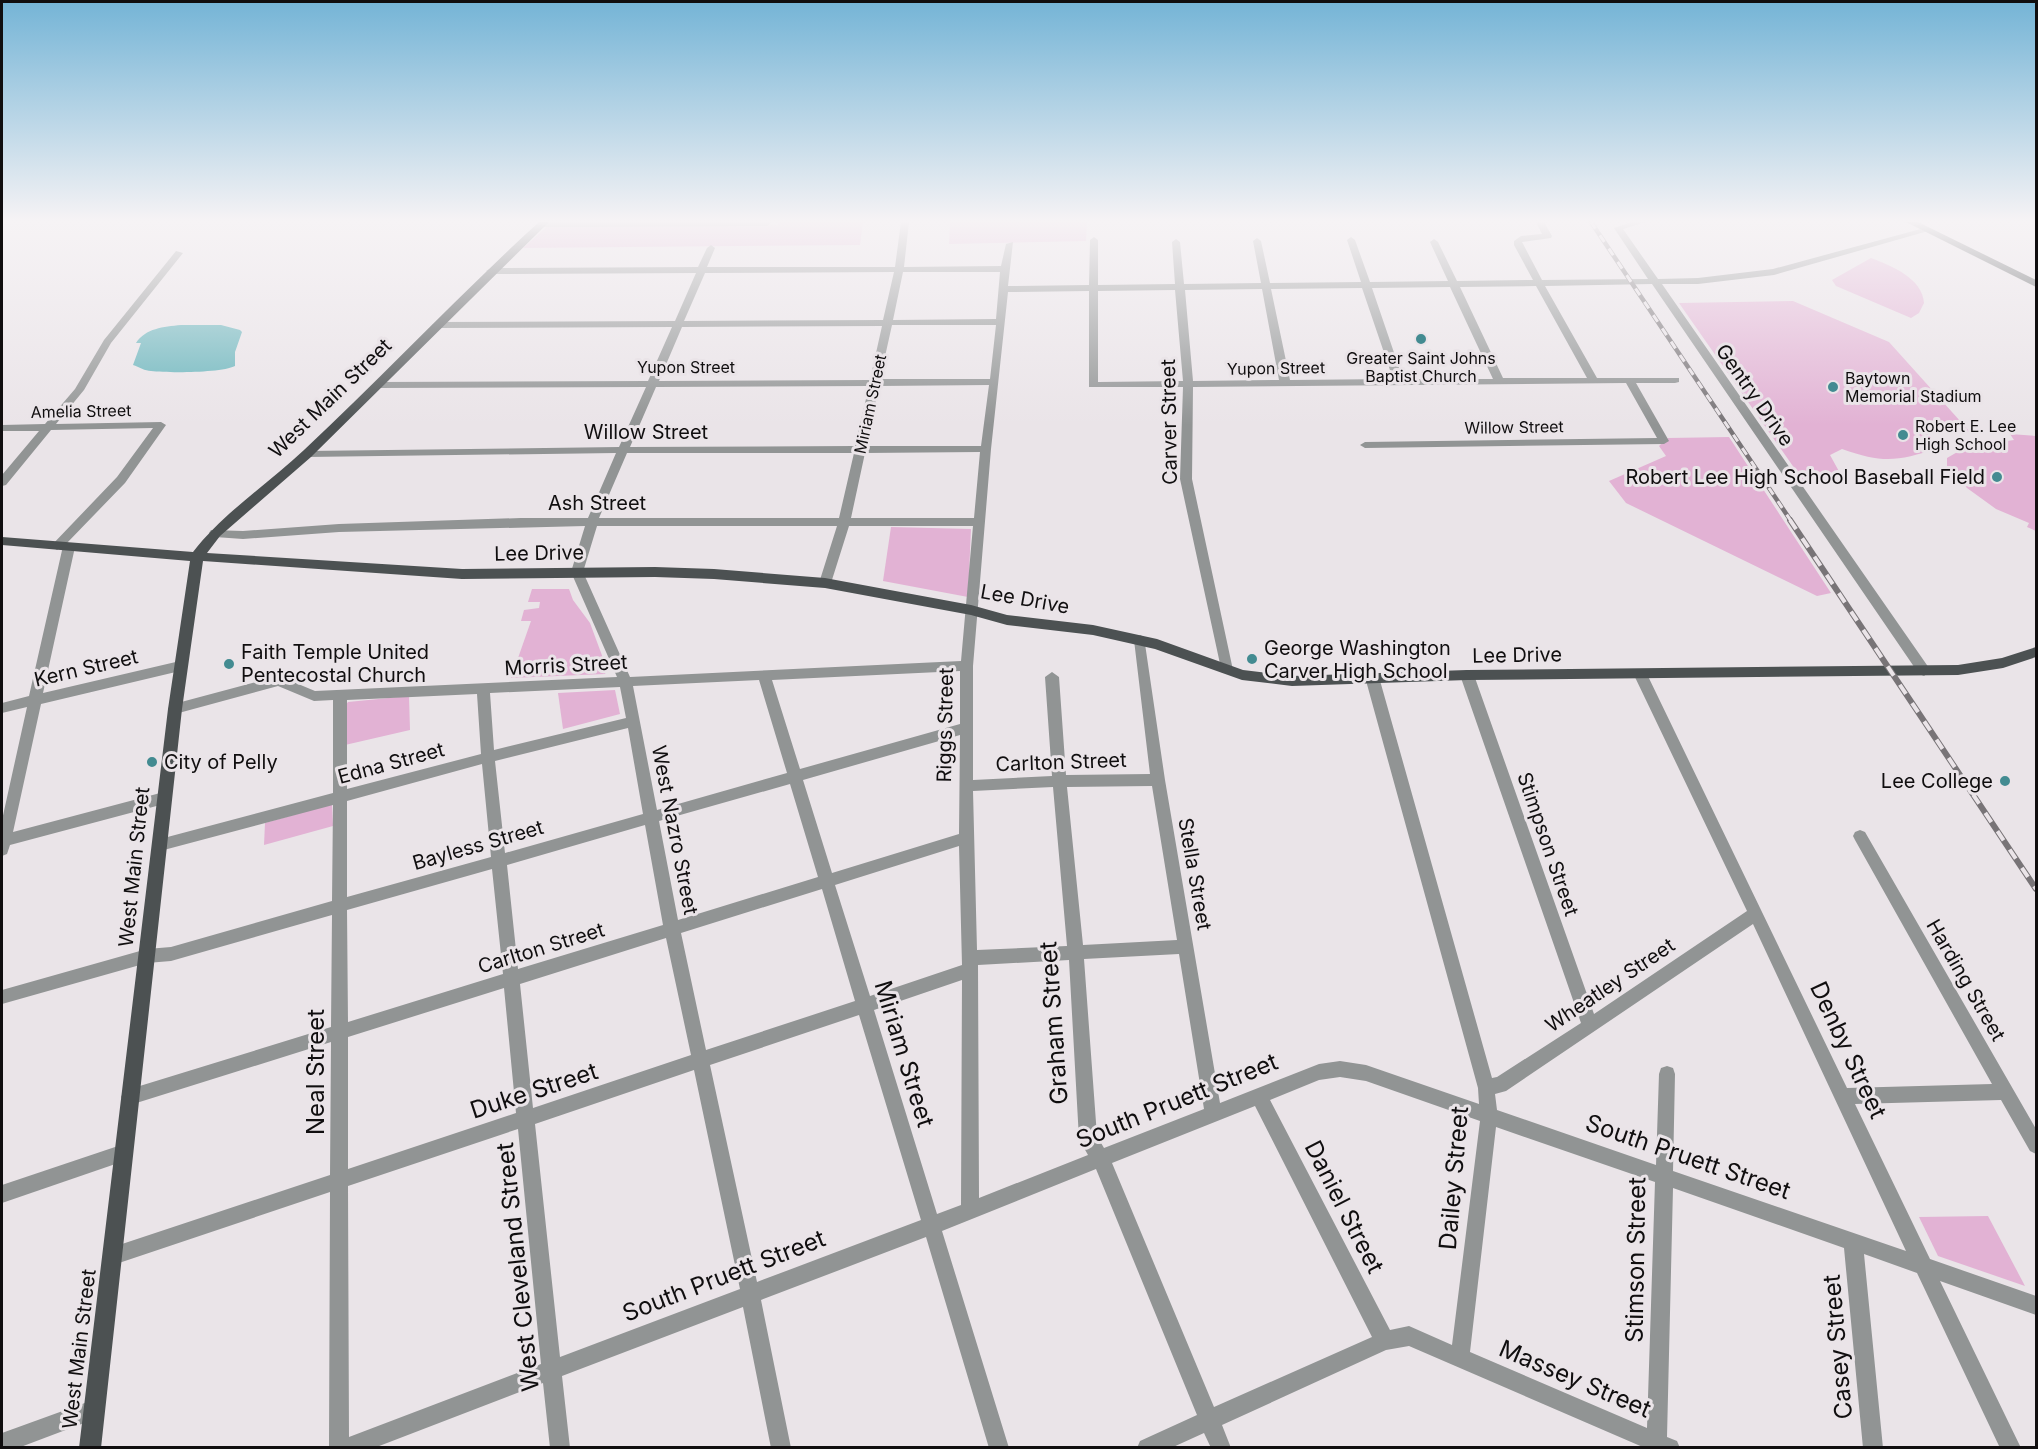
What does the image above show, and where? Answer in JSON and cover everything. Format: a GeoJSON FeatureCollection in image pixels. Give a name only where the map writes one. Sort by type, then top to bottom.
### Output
{"type":"FeatureCollection","features":[{"type":"Feature","properties":{"kind":"main road","name":"West Main Street"},"geometry":{"type":"LineString","coordinates":[[90,1448],[164,798],[196,556],[215,533],[307,454],[471,290]]}},
{"type":"Feature","properties":{"kind":"main road","name":"Lee Drive"},"geometry":{"type":"LineString","coordinates":[[2,541],[462,574],[577,572],[714,574],[825,583],[971,610],[1007,620],[1093,630],[1140,640],[1227,670],[1260,678],[1292,681],[1467,675],[1958,670],[2003,663],[2037,652]]}},
{"type":"Feature","properties":{"kind":"street"},"geometry":{"type":"LineString","coordinates":[[2,482],[79,390],[107,342],[149,290]]}},
{"type":"Feature","properties":{"kind":"street"},"geometry":{"type":"LineString","coordinates":[[577,572],[592,522],[694,290]]}},
{"type":"Feature","properties":{"kind":"street","name":"Miriam Street"},"geometry":{"type":"LineString","coordinates":[[825,583],[844,523],[894,290]]}},
{"type":"Feature","properties":{"kind":"street","name":"Riggs Street"},"geometry":{"type":"LineString","coordinates":[[970,1210],[970,964],[965,786],[967,666],[1003,290]]}},
{"type":"Feature","properties":{"kind":"street","name":"Yupon Street"},"geometry":{"type":"LineString","coordinates":[[1093,290],[1093,385],[1675,380]]}},
{"type":"Feature","properties":{"kind":"street","name":"Carver Street"},"geometry":{"type":"LineString","coordinates":[[1179,290],[1188,385],[1186,479],[1227,670]]}},
{"type":"Feature","properties":{"kind":"street"},"geometry":{"type":"LineString","coordinates":[[1267,290],[1285,383]]}},
{"type":"Feature","properties":{"kind":"street"},"geometry":{"type":"LineString","coordinates":[[1370,290],[1400,382]]}},
{"type":"Feature","properties":{"kind":"street"},"geometry":{"type":"LineString","coordinates":[[1456,290],[1500,381]]}},
{"type":"Feature","properties":{"kind":"street"},"geometry":{"type":"LineString","coordinates":[[1543,290],[1594,381]]}},
{"type":"Feature","properties":{"kind":"street","name":"Gentry Drive"},"geometry":{"type":"LineString","coordinates":[[1660,290],[1924,670]]}},
{"type":"Feature","properties":{"kind":"street"},"geometry":{"type":"LineString","coordinates":[[436,325],[1000,322]]}},
{"type":"Feature","properties":{"kind":"street","name":"Willow Street"},"geometry":{"type":"LineString","coordinates":[[1365,445],[1664,441],[1630,381]]}},
{"type":"Feature","properties":{"kind":"street","name":"Yupon Street"},"geometry":{"type":"LineString","coordinates":[[378,385],[994,382]]}},
{"type":"Feature","properties":{"kind":"street","name":"Amelia Street"},"geometry":{"type":"LineString","coordinates":[[2,428],[161,425],[121,480],[63,546]]}},
{"type":"Feature","properties":{"kind":"street","name":"Willow Street"},"geometry":{"type":"LineString","coordinates":[[307,454],[986,449]]}},
{"type":"Feature","properties":{"kind":"street","name":"Ash Street"},"geometry":{"type":"LineString","coordinates":[[215,533],[243,535],[339,528],[521,522],[979,522]]}},
{"type":"Feature","properties":{"kind":"street"},"geometry":{"type":"LineString","coordinates":[[63,546],[34,700],[2,844],[164,798]]}},
{"type":"Feature","properties":{"kind":"street","name":"West Nazro Street"},"geometry":{"type":"LineString","coordinates":[[577,572],[626,682],[672,929],[781,1448]]}},
{"type":"Feature","properties":{"kind":"street","name":"Stella Street"},"geometry":{"type":"LineString","coordinates":[[1140,640],[1158,780],[1213,1113]]}},
{"type":"Feature","properties":{"kind":"street","name":"Kern Street"},"geometry":{"type":"LineString","coordinates":[[2,708],[180,666]]}},
{"type":"Feature","properties":{"kind":"street","name":"Morris Street"},"geometry":{"type":"LineString","coordinates":[[175,709],[279,681],[314,696],[967,666]]}},
{"type":"Feature","properties":{"kind":"street","name":"Denby Street"},"geometry":{"type":"LineString","coordinates":[[1640,673],[2011,1448]]}},
{"type":"Feature","properties":{"kind":"street","name":"Miriam Street"},"geometry":{"type":"LineString","coordinates":[[764,675],[999,1448]]}},
{"type":"Feature","properties":{"kind":"street","name":"Stimpson Street"},"geometry":{"type":"LineString","coordinates":[[1467,675],[1590,1026]]}},
{"type":"Feature","properties":{"kind":"street","name":"Graham Street"},"geometry":{"type":"LineString","coordinates":[[1052,677],[1059,781],[1076,953],[1088,1139],[1101,1159],[1221,1448]]}},
{"type":"Feature","properties":{"kind":"street","name":"Dailey Street"},"geometry":{"type":"LineString","coordinates":[[1372,677],[1486,1088],[1489,1114],[1460,1358]]}},
{"type":"Feature","properties":{"kind":"street","name":"West Cleveland Street"},"geometry":{"type":"LineString","coordinates":[[483,688],[488,757],[560,1448]]}},
{"type":"Feature","properties":{"kind":"street","name":"Neal Street"},"geometry":{"type":"LineString","coordinates":[[339,1448],[340,695]]}},
{"type":"Feature","properties":{"kind":"street","name":"Edna Street"},"geometry":{"type":"LineString","coordinates":[[160,845],[488,757],[633,722]]}},
{"type":"Feature","properties":{"kind":"street","name":"Bayless Street"},"geometry":{"type":"LineString","coordinates":[[2,997],[147,956],[171,954],[965,728]]}},
{"type":"Feature","properties":{"kind":"street","name":"Carlton Street"},"geometry":{"type":"LineString","coordinates":[[965,786],[1059,781],[1158,780]]}},
{"type":"Feature","properties":{"kind":"street","name":"Harding Street"},"geometry":{"type":"LineString","coordinates":[[1860,837],[2037,1144]]}},
{"type":"Feature","properties":{"kind":"street","name":"Carlton Street"},"geometry":{"type":"LineString","coordinates":[[130,1097],[966,838]]}},
{"type":"Feature","properties":{"kind":"street","name":"Wheatley Street"},"geometry":{"type":"LineString","coordinates":[[1486,1088],[1500,1085],[1756,913]]}},
{"type":"Feature","properties":{"kind":"street","name":"Duke Street"},"geometry":{"type":"LineString","coordinates":[[113,1256],[864,1006],[970,964],[1076,953],[1186,946]]}},
{"type":"Feature","properties":{"kind":"street","name":"South Pruett Street"},"geometry":{"type":"LineString","coordinates":[[346,1448],[933,1225],[1319,1072],[1340,1069],[1366,1073],[1489,1114],[1663,1177],[2037,1305]]}},
{"type":"Feature","properties":{"kind":"street","name":"Stimson Street"},"geometry":{"type":"LineString","coordinates":[[1661,1446],[1663,1177],[1667,1074]]}},
{"type":"Feature","properties":{"kind":"street"},"geometry":{"type":"LineString","coordinates":[[1844,1096],[2006,1092]]}},
{"type":"Feature","properties":{"kind":"street","name":"Daniel Street"},"geometry":{"type":"LineString","coordinates":[[1259,1096],[1385,1341]]}},
{"type":"Feature","properties":{"kind":"street"},"geometry":{"type":"LineString","coordinates":[[2,1194],[124,1153]]}},
{"type":"Feature","properties":{"kind":"street","name":"Casey Street"},"geometry":{"type":"LineString","coordinates":[[1853,1241],[1873,1448]]}},
{"type":"Feature","properties":{"kind":"street"},"geometry":{"type":"LineString","coordinates":[[1147,1448],[1385,1341],[1409,1336],[1460,1358]]}},
{"type":"Feature","properties":{"kind":"street","name":"Massey Street"},"geometry":{"type":"LineString","coordinates":[[1460,1358],[1661,1446]]}},
{"type":"Feature","properties":{"kind":"street"},"geometry":{"type":"LineString","coordinates":[[2,1443],[93,1410]]}},
{"type":"Feature","properties":{"kind":"shaded area"},"geometry":{"type":"Polygon","coordinates":[[[1844,290],[1919,290],[1924,303],[1919,313],[1911,318],[1844,290]]]}},
{"type":"Feature","properties":{"kind":"shaded area","name":"Baytown Memorial Stadium"},"geometry":{"type":"Polygon","coordinates":[[[1793,301],[1889,342],[1970,432],[1927,433],[1939,448],[1901,458],[1881,459],[1842,449],[1830,455],[1841,475],[1804,482],[1679,303],[1793,301]]]}},
{"type":"Feature","properties":{"kind":"shaded area","name":"Robert Lee High School Baseball Field"},"geometry":{"type":"Polygon","coordinates":[[[2010,434],[2036,436],[2036,531],[2027,527],[2029,523],[1996,509],[1967,488],[1947,466],[1947,458],[1966,447],[2014,440],[2010,434]]]}},
{"type":"Feature","properties":{"kind":"shaded area"},"geometry":{"type":"Polygon","coordinates":[[[1729,437],[1831,593],[1817,596],[1626,503],[1609,481],[1666,456],[1659,446],[1668,438],[1729,437]]]}},
{"type":"Feature","properties":{"kind":"shaded area"},"geometry":{"type":"Polygon","coordinates":[[[891,527],[971,529],[968,597],[883,581],[891,527]]]}},
{"type":"Feature","properties":{"kind":"shaded area"},"geometry":{"type":"Polygon","coordinates":[[[532,589],[569,589],[573,600],[590,623],[607,669],[605,674],[511,678],[531,621],[521,621],[524,610],[539,608],[540,602],[528,602],[532,589]]]}},
{"type":"Feature","properties":{"kind":"shaded area"},"geometry":{"type":"Polygon","coordinates":[[[615,690],[620,714],[563,729],[558,693],[615,690]]]}},
{"type":"Feature","properties":{"kind":"shaded area"},"geometry":{"type":"Polygon","coordinates":[[[409,696],[410,730],[345,745],[345,706],[348,702],[409,696]]]}},
{"type":"Feature","properties":{"kind":"shaded area"},"geometry":{"type":"Polygon","coordinates":[[[332,804],[333,826],[264,845],[265,823],[332,804]]]}},
{"type":"Feature","properties":{"kind":"shaded area"},"geometry":{"type":"Polygon","coordinates":[[[1988,1216],[2025,1286],[1938,1256],[1919,1217],[1988,1216]]]}},
{"type":"Feature","properties":{"kind":"water"},"geometry":{"type":"Polygon","coordinates":[[[181,325],[221,325],[240,330],[242,332],[235,352],[235,366],[207,371],[169,372],[149,371],[133,365],[141,343],[136,343],[140,338],[156,329],[181,325]]]}},
{"type":"Feature","properties":{"kind":"railway"},"geometry":{"type":"LineString","coordinates":[[1636,290],[1791,521]]}},
{"type":"Feature","properties":{"kind":"railway"},"geometry":{"type":"LineString","coordinates":[[1790,520],[2036,889]]}},
{"type":"Feature","properties":{"kind":"place","name":"Greater Saint Johns Baptist Church"},"geometry":{"type":"Point","coordinates":[1421,339]}},
{"type":"Feature","properties":{"kind":"place","name":"Baytown Memorial Stadium"},"geometry":{"type":"Point","coordinates":[1833,387]}},
{"type":"Feature","properties":{"kind":"place","name":"Robert E. Lee High School"},"geometry":{"type":"Point","coordinates":[1903,435]}},
{"type":"Feature","properties":{"kind":"place","name":"Robert Lee High School Baseball Field"},"geometry":{"type":"Point","coordinates":[1997,477]}},
{"type":"Feature","properties":{"kind":"place","name":"George Washington Carver High School"},"geometry":{"type":"Point","coordinates":[1252,659]}},
{"type":"Feature","properties":{"kind":"place","name":"Faith Temple United Pentecostal Church"},"geometry":{"type":"Point","coordinates":[229,664]}},
{"type":"Feature","properties":{"kind":"place","name":"City of Pelly"},"geometry":{"type":"Point","coordinates":[152,762]}},
{"type":"Feature","properties":{"kind":"place","name":"Lee College"},"geometry":{"type":"Point","coordinates":[2005,781]}}]}
